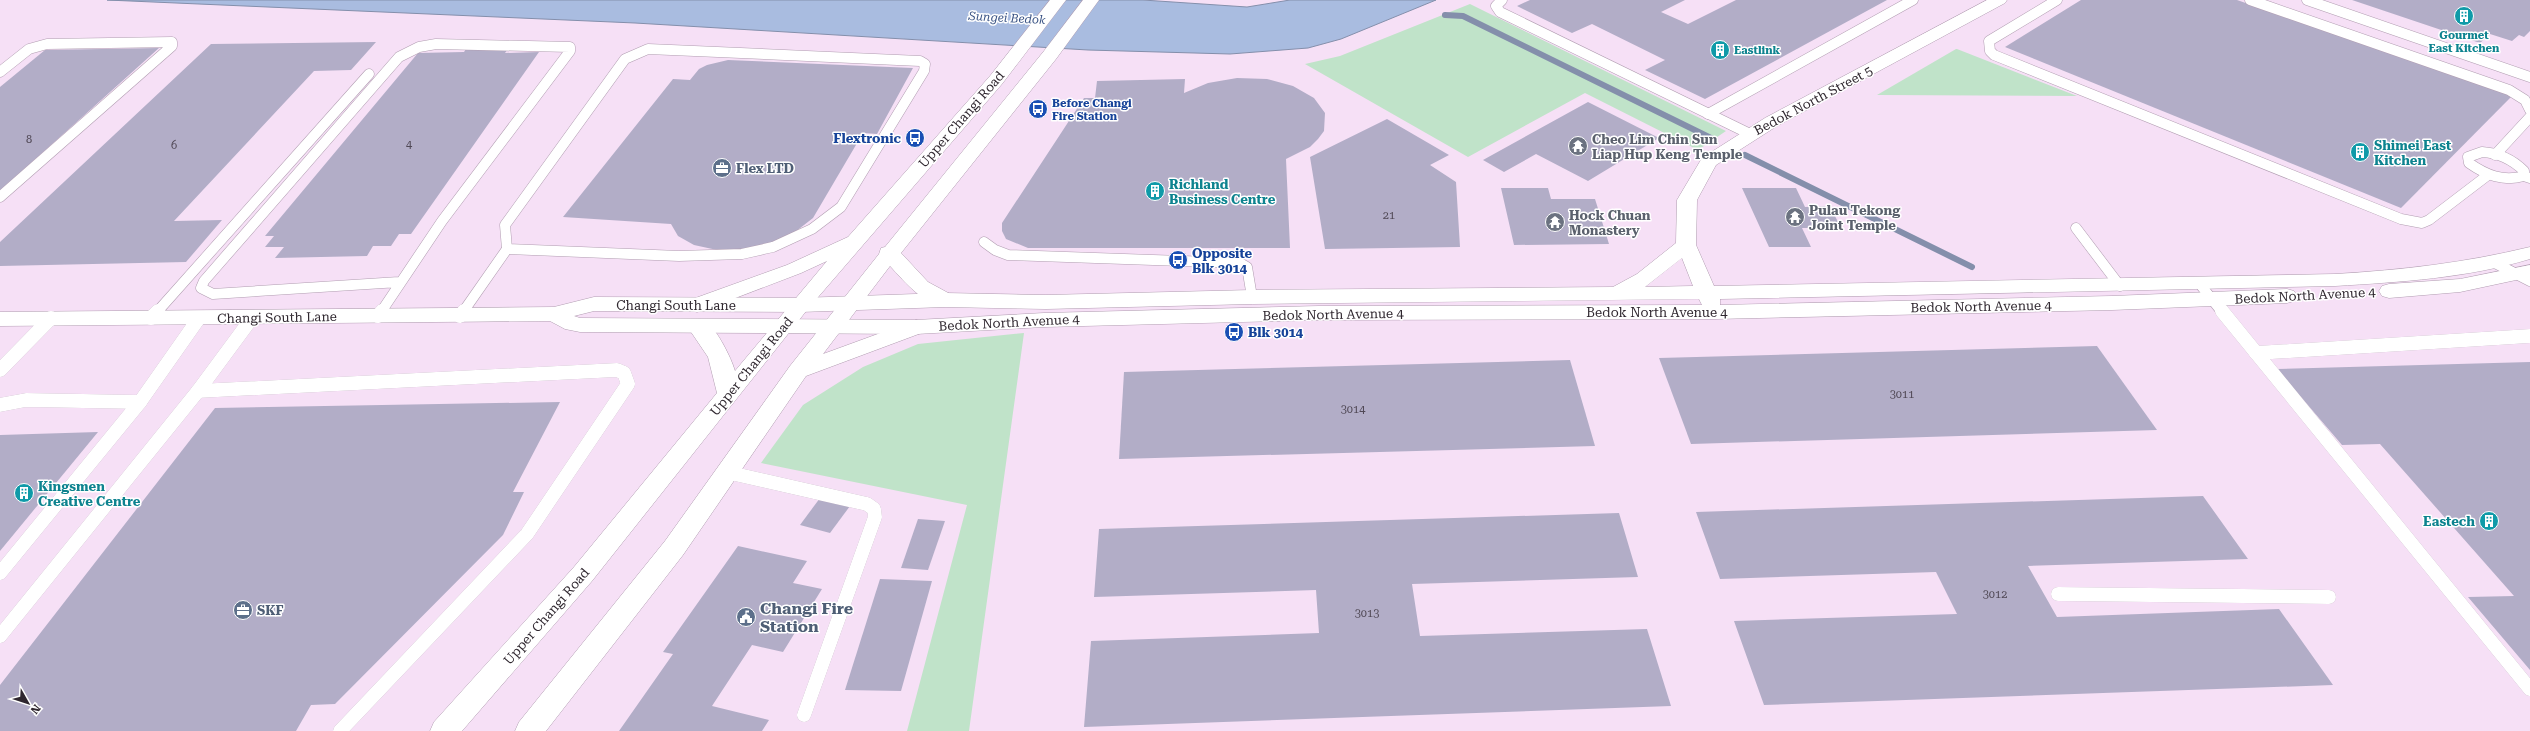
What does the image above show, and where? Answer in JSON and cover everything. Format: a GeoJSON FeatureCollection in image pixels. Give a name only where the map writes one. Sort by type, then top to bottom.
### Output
{"type":"FeatureCollection","features":[{"type":"Feature","properties":{"kind":"street","name":"Upper Changi Road"},"geometry":{"type":"LineString","coordinates":[[444,731],[583,574],[800,305],[1021,50],[1058,0]]}},
{"type":"Feature","properties":{"kind":"street","name":"Upper Changi Road"},"geometry":{"type":"LineString","coordinates":[[529,731],[674,548],[798,371],[888,252],[1052,52],[1091,0]]}},
{"type":"Feature","properties":{"kind":"street","name":"Bedok North Street 5"},"geometry":{"type":"LineString","coordinates":[[1715,312],[1686,245],[1687,200],[1709,162],[1750,134],[1999,0]]}},
{"type":"Feature","properties":{"kind":"street"},"geometry":{"type":"LineString","coordinates":[[728,394],[726,372],[719,355],[697,316],[856,240]]}},
{"type":"Feature","properties":{"kind":"street"},"geometry":{"type":"LineString","coordinates":[[1616,292],[1644,279],[1686,245]]}},
{"type":"Feature","properties":{"kind":"street"},"geometry":{"type":"LineString","coordinates":[[888,252],[921,287],[945,300]]}},
{"type":"Feature","properties":{"kind":"street","name":"Bedok North Avenue 4"},"geometry":{"type":"LineString","coordinates":[[800,305],[945,300],[1046,302],[1252,296],[1706,292],[2120,286],[2403,276],[2495,263],[2530,253]]}},
{"type":"Feature","properties":{"kind":"street","name":"Bedok North Avenue 4"},"geometry":{"type":"LineString","coordinates":[[783,326],[916,327],[1044,320],[1319,313],[1715,312],[2212,300],[2419,290],[2526,276]]}},
{"type":"Feature","properties":{"kind":"street","name":"Changi South Lane"},"geometry":{"type":"LineString","coordinates":[[0,319],[252,318],[554,314],[573,324],[580,325],[697,316],[800,305]]}},
{"type":"Feature","properties":{"kind":"street","name":"Changi South Lane"},"geometry":{"type":"LineString","coordinates":[[697,316],[783,326]]}},
{"type":"Feature","properties":{"kind":"street"},"geometry":{"type":"LineString","coordinates":[[798,371],[916,327]]}},
{"type":"Feature","properties":{"kind":"lane"},"geometry":{"type":"LineString","coordinates":[[1502,0],[1496,6],[1500,12],[1750,134]]}},
{"type":"Feature","properties":{"kind":"lane"},"geometry":{"type":"LineString","coordinates":[[1708,114],[1913,0]]}},
{"type":"Feature","properties":{"kind":"lane"},"geometry":{"type":"LineString","coordinates":[[2057,0],[1989,41],[1990,51],[1994,55],[2401,219],[2422,223],[2429,220],[2488,174]]}},
{"type":"Feature","properties":{"kind":"lane"},"geometry":{"type":"LineString","coordinates":[[2250,0],[2509,90],[2521,96],[2530,105],[2530,110]]}},
{"type":"Feature","properties":{"kind":"lane"},"geometry":{"type":"LineString","coordinates":[[2307,0],[2530,77]]}},
{"type":"Feature","properties":{"kind":"lane"},"geometry":{"type":"LineString","coordinates":[[0,72],[29,49],[47,44],[172,42],[172,46],[0,197]]}},
{"type":"Feature","properties":{"kind":"lane"},"geometry":{"type":"LineString","coordinates":[[378,316],[399,282],[570,51],[570,47],[559,44],[436,44],[419,48],[399,57],[204,281],[201,288],[213,294],[399,282]]}},
{"type":"Feature","properties":{"kind":"lane"},"geometry":{"type":"LineString","coordinates":[[460,316],[507,249],[505,225],[625,58],[639,51],[648,49],[920,61],[925,64],[924,70],[841,207],[812,229],[773,247],[742,254],[679,256],[507,249]]}},
{"type":"Feature","properties":{"kind":"lane"},"geometry":{"type":"LineString","coordinates":[[151,318],[369,74]]}},
{"type":"Feature","properties":{"kind":"lane"},"geometry":{"type":"LineString","coordinates":[[2496,154],[2530,117]]}},
{"type":"Feature","properties":{"kind":"lane"},"geometry":{"type":"LineString","coordinates":[[2483,152],[2496,154],[2519,165],[2527,177],[2516,179],[2503,178],[2488,174],[2473,166],[2468,157],[2473,154],[2483,152]]}},
{"type":"Feature","properties":{"kind":"lane"},"geometry":{"type":"LineString","coordinates":[[2076,228],[2120,286]]}},
{"type":"Feature","properties":{"kind":"lane"},"geometry":{"type":"LineString","coordinates":[[984,242],[995,250],[1008,255],[1240,263],[1247,267],[1252,296]]}},
{"type":"Feature","properties":{"kind":"lane"},"geometry":{"type":"LineString","coordinates":[[2495,263],[2526,276]]}},
{"type":"Feature","properties":{"kind":"lane"},"geometry":{"type":"LineString","coordinates":[[2199,283],[2530,689]]}},
{"type":"Feature","properties":{"kind":"lane"},"geometry":{"type":"LineString","coordinates":[[0,370],[51,318]]}},
{"type":"Feature","properties":{"kind":"lane"},"geometry":{"type":"LineString","coordinates":[[0,573],[140,402],[199,318]]}},
{"type":"Feature","properties":{"kind":"lane"},"geometry":{"type":"LineString","coordinates":[[0,636],[198,391],[252,318]]}},
{"type":"Feature","properties":{"kind":"lane"},"geometry":{"type":"LineString","coordinates":[[2256,353],[2530,336]]}},
{"type":"Feature","properties":{"kind":"lane"},"geometry":{"type":"LineString","coordinates":[[198,391],[617,370],[624,373],[628,384],[527,534],[340,731]]}},
{"type":"Feature","properties":{"kind":"lane"},"geometry":{"type":"LineString","coordinates":[[0,405],[26,400],[140,402]]}},
{"type":"Feature","properties":{"kind":"lane"},"geometry":{"type":"LineString","coordinates":[[726,472],[867,504],[874,509],[875,517],[804,715]]}},
{"type":"Feature","properties":{"kind":"lane"},"geometry":{"type":"LineString","coordinates":[[2058,594],[2329,597]]}},
{"type":"Feature","properties":{"kind":"green space"},"geometry":{"type":"Polygon","coordinates":[[[1470,4],[1726,131],[1698,150],[1585,93],[1468,157],[1305,64],[1340,56],[1470,4]]]}},
{"type":"Feature","properties":{"kind":"green space"},"geometry":{"type":"Polygon","coordinates":[[[1957,49],[2077,96],[1877,95],[1957,49]]]}},
{"type":"Feature","properties":{"kind":"green space"},"geometry":{"type":"Polygon","coordinates":[[[1024,333],[969,731],[907,731],[967,505],[761,463],[803,405],[863,367],[918,344],[1024,333]]]}},
{"type":"Feature","properties":{"kind":"water","name":"Sungei Bedok"},"geometry":{"type":"Polygon","coordinates":[[[107,0],[1143,0],[1247,7],[1290,0],[1436,0],[1341,39],[1308,48],[1230,54],[1088,50],[635,23],[107,0]]]}},
{"type":"Feature","properties":{"kind":"building","name":"Eastlink"},"geometry":{"type":"Polygon","coordinates":[[[1530,0],[1685,0],[1661,12],[1688,24],[1736,0],[1887,0],[1705,99],[1645,70],[1665,60],[1592,24],[1572,33],[1517,6],[1530,0]]]}},
{"type":"Feature","properties":{"kind":"building","name":"Shimei East Kitchen"},"geometry":{"type":"Polygon","coordinates":[[[2081,0],[2237,0],[2512,96],[2401,208],[2005,47],[2081,0]]]}},
{"type":"Feature","properties":{"kind":"building","name":"Gourmet East Kitchen"},"geometry":{"type":"Polygon","coordinates":[[[2352,0],[2530,0],[2530,31],[2524,37],[2519,35],[2512,41],[2490,34],[2480,43],[2352,0]]]}},
{"type":"Feature","properties":{"kind":"building"},"geometry":{"type":"Polygon","coordinates":[[[376,42],[351,70],[314,71],[174,221],[222,220],[186,262],[0,266],[0,242],[211,44],[376,42]]]}},
{"type":"Feature","properties":{"kind":"building"},"geometry":{"type":"Polygon","coordinates":[[[511,45],[505,53],[539,52],[411,234],[399,234],[391,246],[373,246],[367,256],[275,258],[284,247],[265,247],[274,236],[265,236],[418,53],[464,52],[468,46],[511,45]]]}},
{"type":"Feature","properties":{"kind":"building"},"geometry":{"type":"Polygon","coordinates":[[[159,48],[0,191],[0,87],[45,50],[159,48]]]}},
{"type":"Feature","properties":{"kind":"building","name":"Flex LTD"},"geometry":{"type":"Polygon","coordinates":[[[728,60],[913,68],[877,134],[863,133],[813,218],[795,232],[771,243],[744,249],[717,250],[694,245],[678,236],[671,224],[563,217],[673,79],[690,80],[699,69],[707,65],[728,60]]]}},
{"type":"Feature","properties":{"kind":"building","name":"Richland Business Centre"},"geometry":{"type":"Polygon","coordinates":[[[1237,78],[1267,79],[1293,86],[1314,98],[1325,113],[1324,131],[1318,139],[1310,147],[1286,159],[1290,248],[1028,248],[1006,239],[1002,231],[1002,223],[1084,98],[1095,98],[1097,81],[1185,79],[1184,93],[1208,83],[1237,78]]]}},
{"type":"Feature","properties":{"kind":"building","name":"Cheo Lim Chin Sun Liap Hup Keng Temple"},"geometry":{"type":"Polygon","coordinates":[[[1588,102],[1659,138],[1588,181],[1536,154],[1504,172],[1483,160],[1588,102]]]}},
{"type":"Feature","properties":{"kind":"building"},"geometry":{"type":"Polygon","coordinates":[[[1387,119],[1449,155],[1430,165],[1456,182],[1460,247],[1325,249],[1310,157],[1387,119]]]}},
{"type":"Feature","properties":{"kind":"building","name":"Hock Chuan Monastery"},"geometry":{"type":"Polygon","coordinates":[[[1501,188],[1548,188],[1551,199],[1595,199],[1609,244],[1514,245],[1501,188]]]}},
{"type":"Feature","properties":{"kind":"building","name":"Pulau Tekong Joint Temple"},"geometry":{"type":"Polygon","coordinates":[[[1742,188],[1796,188],[1805,207],[1830,206],[1841,228],[1802,228],[1811,247],[1769,247],[1742,188]]]}},
{"type":"Feature","properties":{"kind":"building"},"geometry":{"type":"Polygon","coordinates":[[[2097,346],[2157,430],[1691,444],[1659,358],[2097,346]]]}},
{"type":"Feature","properties":{"kind":"building"},"geometry":{"type":"Polygon","coordinates":[[[1570,360],[1595,446],[1119,459],[1124,372],[1570,360]]]}},
{"type":"Feature","properties":{"kind":"building","name":"Eastech"},"geometry":{"type":"Polygon","coordinates":[[[2530,362],[2530,670],[2468,597],[2514,596],[2380,444],[2342,445],[2277,369],[2530,362]]]}},
{"type":"Feature","properties":{"kind":"building","name":"SKF"},"geometry":{"type":"Polygon","coordinates":[[[560,402],[513,492],[524,492],[503,535],[335,704],[311,705],[296,731],[0,731],[0,685],[215,408],[560,402]]]}},
{"type":"Feature","properties":{"kind":"building","name":"Kingsmen Creative Centre"},"geometry":{"type":"Polygon","coordinates":[[[98,432],[0,551],[0,435],[98,432]]]}},
{"type":"Feature","properties":{"kind":"building"},"geometry":{"type":"Polygon","coordinates":[[[2203,496],[2248,559],[2028,566],[2057,617],[2279,609],[2333,685],[1764,705],[1734,621],[1957,614],[1936,572],[1720,579],[1696,512],[2203,496]]]}},
{"type":"Feature","properties":{"kind":"building"},"geometry":{"type":"Polygon","coordinates":[[[820,498],[850,506],[830,533],[800,525],[820,498]]]}},
{"type":"Feature","properties":{"kind":"building"},"geometry":{"type":"Polygon","coordinates":[[[1619,513],[1638,577],[1412,584],[1420,636],[1647,629],[1671,706],[1084,727],[1091,641],[1319,633],[1316,590],[1094,597],[1099,529],[1619,513]]]}},
{"type":"Feature","properties":{"kind":"building"},"geometry":{"type":"Polygon","coordinates":[[[918,519],[945,521],[928,570],[901,568],[918,519]]]}},
{"type":"Feature","properties":{"kind":"building","name":"Changi Fire Station"},"geometry":{"type":"Polygon","coordinates":[[[738,546],[807,561],[793,583],[822,589],[783,652],[752,645],[712,706],[769,720],[762,731],[619,731],[673,654],[663,652],[738,546]]]}},
{"type":"Feature","properties":{"kind":"building"},"geometry":{"type":"Polygon","coordinates":[[[880,579],[932,581],[901,691],[845,690],[880,579]]]}},
{"type":"Feature","properties":{"kind":"waterway"},"geometry":{"type":"LineString","coordinates":[[1445,15],[1463,16],[1715,140]]}},
{"type":"Feature","properties":{"kind":"waterway"},"geometry":{"type":"LineString","coordinates":[[1745,155],[1972,267]]}},
{"type":"Feature","properties":{"kind":"place","name":"Gourmet East Kitchen"},"geometry":{"type":"Point","coordinates":[2464,16]}},
{"type":"Feature","properties":{"kind":"place","name":"Eastlink"},"geometry":{"type":"Point","coordinates":[1720,50]}},
{"type":"Feature","properties":{"kind":"place","name":"Before Changi Fire Station"},"geometry":{"type":"Point","coordinates":[1038,109]}},
{"type":"Feature","properties":{"kind":"place","name":"Flextronic"},"geometry":{"type":"Point","coordinates":[915,138]}},
{"type":"Feature","properties":{"kind":"place","name":"Cheo Lim Chin Sun Liap Hup Keng Temple"},"geometry":{"type":"Point","coordinates":[1578,146]}},
{"type":"Feature","properties":{"kind":"place","name":"Shimei East Kitchen"},"geometry":{"type":"Point","coordinates":[2360,152]}},
{"type":"Feature","properties":{"kind":"place","name":"Flex LTD"},"geometry":{"type":"Point","coordinates":[722,168]}},
{"type":"Feature","properties":{"kind":"place","name":"Richland Business Centre"},"geometry":{"type":"Point","coordinates":[1155,191]}},
{"type":"Feature","properties":{"kind":"place","name":"Pulau Tekong Joint Temple"},"geometry":{"type":"Point","coordinates":[1795,217]}},
{"type":"Feature","properties":{"kind":"place","name":"Hock Chuan Monastery"},"geometry":{"type":"Point","coordinates":[1555,222]}},
{"type":"Feature","properties":{"kind":"place","name":"Opposite Blk 3014"},"geometry":{"type":"Point","coordinates":[1178,260]}},
{"type":"Feature","properties":{"kind":"place","name":"Blk 3014"},"geometry":{"type":"Point","coordinates":[1234,332]}},
{"type":"Feature","properties":{"kind":"place","name":"Kingsmen Creative Centre"},"geometry":{"type":"Point","coordinates":[24,493]}},
{"type":"Feature","properties":{"kind":"place","name":"Eastech"},"geometry":{"type":"Point","coordinates":[2489,521]}},
{"type":"Feature","properties":{"kind":"place","name":"SKF"},"geometry":{"type":"Point","coordinates":[243,610]}},
{"type":"Feature","properties":{"kind":"place","name":"Changi Fire Station"},"geometry":{"type":"Point","coordinates":[746,617]}}]}
